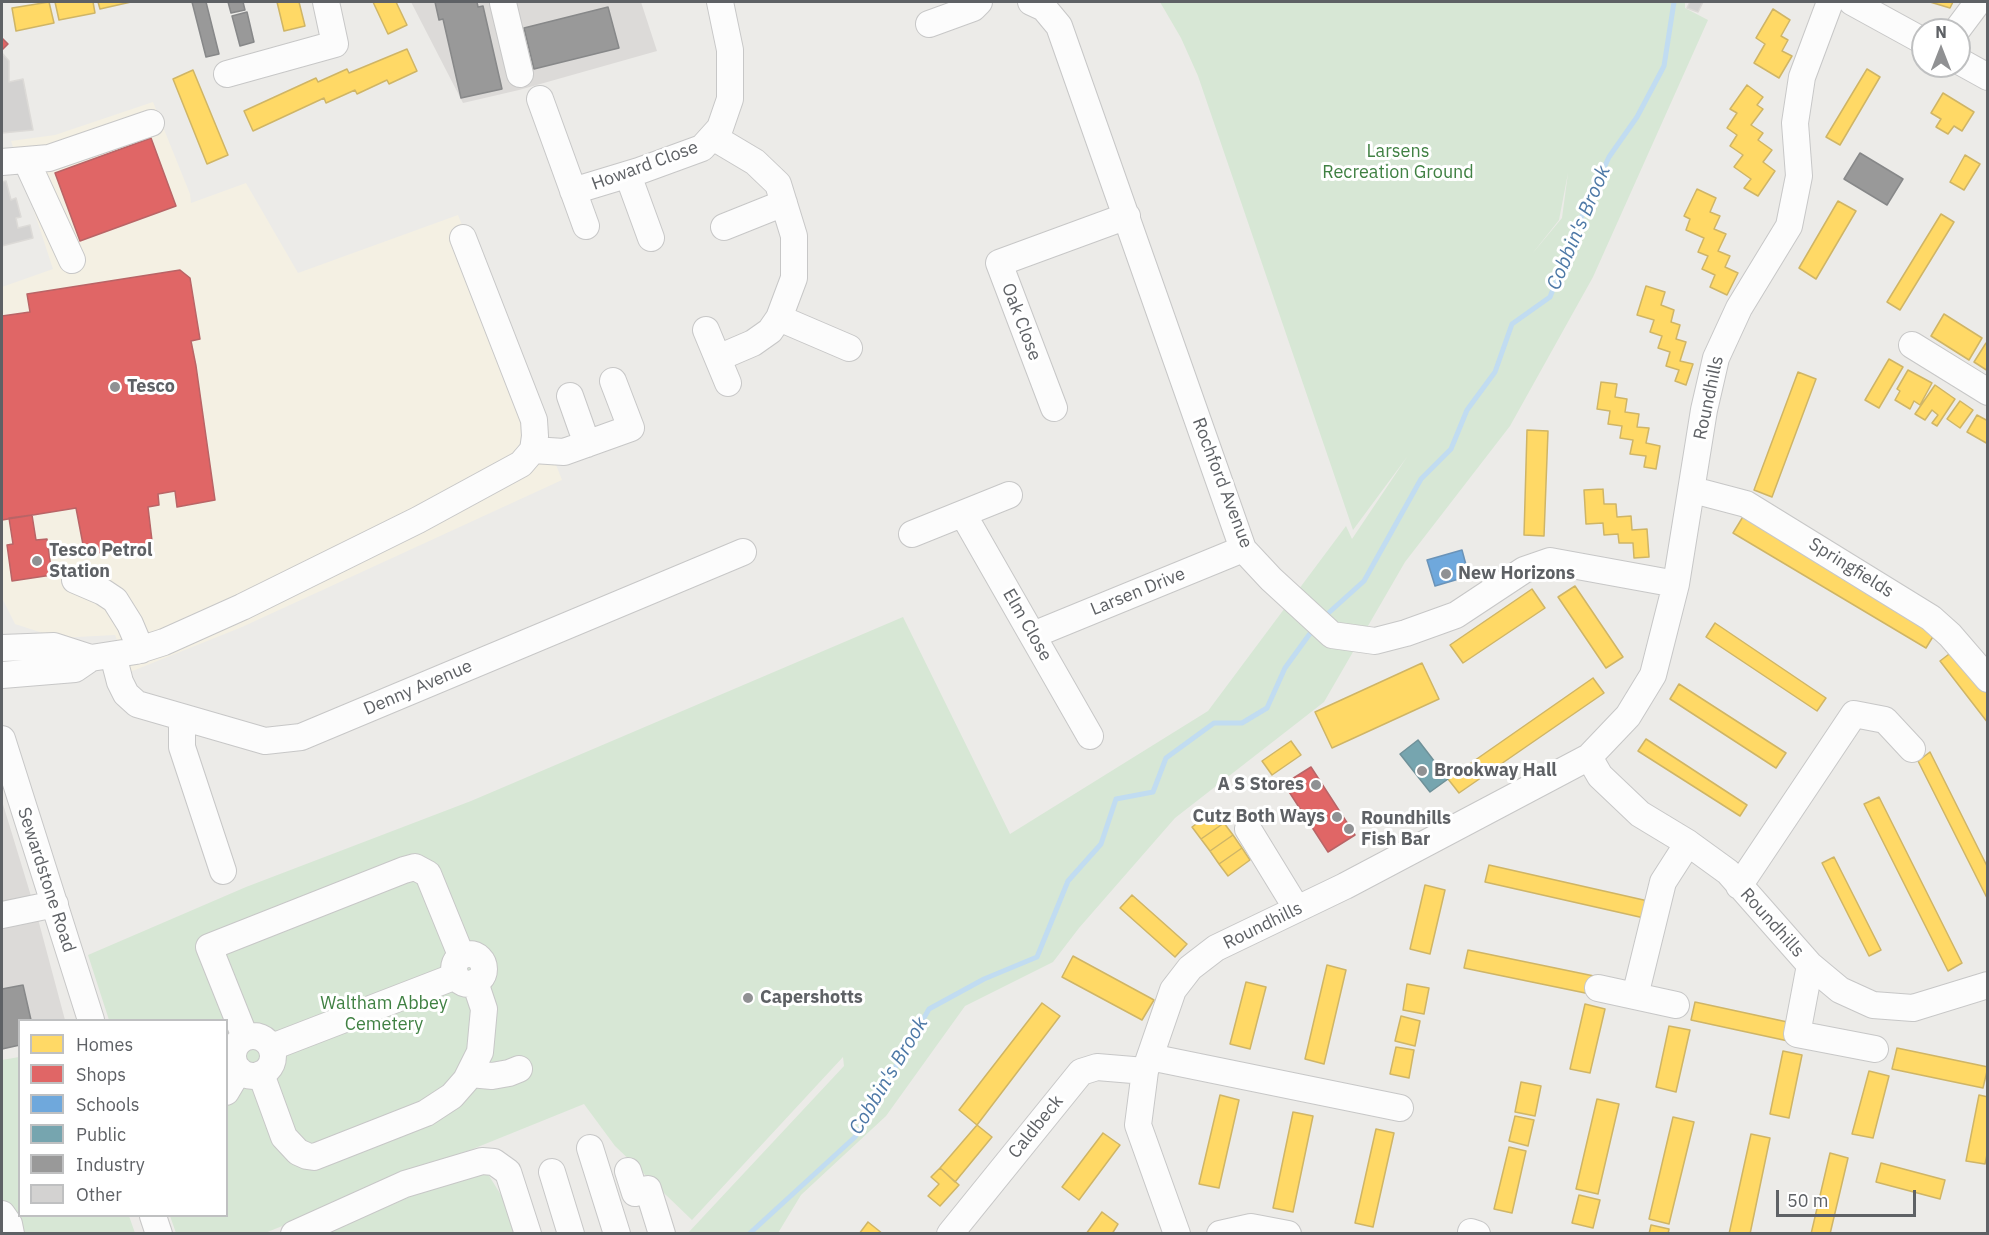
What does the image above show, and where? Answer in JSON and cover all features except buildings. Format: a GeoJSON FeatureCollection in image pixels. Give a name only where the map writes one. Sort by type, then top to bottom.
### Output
{"type":"FeatureCollection","features":[{"type":"Feature","properties":{"kind":"street"},"geometry":{"type":"LineString","coordinates":[[227,74],[335,44],[326,2]]}},
{"type":"Feature","properties":{"kind":"street"},"geometry":{"type":"LineString","coordinates":[[505,2],[520,74]]}},
{"type":"Feature","properties":{"kind":"street","name":"Howard Close"},"geometry":{"type":"LineString","coordinates":[[573,191],[628,175],[702,148],[720,128],[730,99],[730,50],[720,2]]}},
{"type":"Feature","properties":{"kind":"street"},"geometry":{"type":"LineString","coordinates":[[929,24],[973,8],[979,2]]}},
{"type":"Feature","properties":{"kind":"street","name":"Rochford Avenue"},"geometry":{"type":"LineString","coordinates":[[1031,2],[1044,8],[1059,26],[1243,549],[1271,579],[1332,635],[1375,642],[1406,633],[1456,615],[1524,570],[1550,561],[1676,584]]}},
{"type":"Feature","properties":{"kind":"street","name":"Roundhills"},"geometry":{"type":"LineString","coordinates":[[1177,1233],[1138,1125],[1148,1064],[1173,990],[1190,968],[1216,948],[1298,909],[1589,757],[1628,716],[1653,675],[1676,584],[1704,411],[1716,358],[1739,308],[1789,226],[1799,176],[1795,123],[1802,77],[1830,2]]}},
{"type":"Feature","properties":{"kind":"street"},"geometry":{"type":"LineString","coordinates":[[1852,2],[1911,34]]}},
{"type":"Feature","properties":{"kind":"street"},"geometry":{"type":"LineString","coordinates":[[1966,18],[1978,2]]}},
{"type":"Feature","properties":{"kind":"street"},"geometry":{"type":"LineString","coordinates":[[1971,68],[1988,77]]}},
{"type":"Feature","properties":{"kind":"street","name":"Howard Close"},"geometry":{"type":"LineString","coordinates":[[540,99],[586,226]]}},
{"type":"Feature","properties":{"kind":"street"},"geometry":{"type":"LineString","coordinates":[[72,260],[14,161],[49,158],[151,123]]}},
{"type":"Feature","properties":{"kind":"street","name":"Howard Close"},"geometry":{"type":"LineString","coordinates":[[713,137],[755,162],[778,184],[794,236],[794,278],[779,318],[770,332],[753,343],[718,358]]}},
{"type":"Feature","properties":{"kind":"street"},"geometry":{"type":"LineString","coordinates":[[628,175],[651,238]]}},
{"type":"Feature","properties":{"kind":"street"},"geometry":{"type":"LineString","coordinates":[[724,227],[784,203]]}},
{"type":"Feature","properties":{"kind":"street","name":"Oak Close"},"geometry":{"type":"LineString","coordinates":[[1054,408],[999,263],[1127,216]]}},
{"type":"Feature","properties":{"kind":"street"},"geometry":{"type":"LineString","coordinates":[[2,675],[75,669],[102,657],[141,650],[164,642],[224,616],[418,520],[521,464],[533,450],[534,420],[463,238]]}},
{"type":"Feature","properties":{"kind":"street"},"geometry":{"type":"LineString","coordinates":[[779,318],[849,348]]}},
{"type":"Feature","properties":{"kind":"street"},"geometry":{"type":"LineString","coordinates":[[706,330],[728,383]]}},
{"type":"Feature","properties":{"kind":"street"},"geometry":{"type":"LineString","coordinates":[[1912,345],[1988,392]]}},
{"type":"Feature","properties":{"kind":"street"},"geometry":{"type":"LineString","coordinates":[[533,450],[564,452],[631,428],[613,381]]}},
{"type":"Feature","properties":{"kind":"street"},"geometry":{"type":"LineString","coordinates":[[570,396],[587,444]]}},
{"type":"Feature","properties":{"kind":"street","name":"Springfields"},"geometry":{"type":"LineString","coordinates":[[1693,490],[1746,504],[1931,618],[1950,635],[1988,680]]}},
{"type":"Feature","properties":{"kind":"street"},"geometry":{"type":"LineString","coordinates":[[912,534],[1009,495]]}},
{"type":"Feature","properties":{"kind":"street","name":"Elm Close"},"geometry":{"type":"LineString","coordinates":[[963,514],[1090,736]]}},
{"type":"Feature","properties":{"kind":"street","name":"Larsen Drive"},"geometry":{"type":"LineString","coordinates":[[1033,635],[1243,549]]}},
{"type":"Feature","properties":{"kind":"street","name":"Denny Avenue"},"geometry":{"type":"LineString","coordinates":[[102,657],[126,694],[137,704],[265,741],[301,737],[743,552]]}},
{"type":"Feature","properties":{"kind":"street"},"geometry":{"type":"LineString","coordinates":[[75,580],[115,600],[130,624],[141,650]]}},
{"type":"Feature","properties":{"kind":"street"},"geometry":{"type":"LineString","coordinates":[[2,648],[54,646],[102,657]]}},
{"type":"Feature","properties":{"kind":"street"},"geometry":{"type":"LineString","coordinates":[[1739,886],[1854,714],[1885,720],[1912,749]]}},
{"type":"Feature","properties":{"kind":"street"},"geometry":{"type":"LineString","coordinates":[[182,717],[182,747],[223,871]]}},
{"type":"Feature","properties":{"kind":"street","name":"Sewardstone Road"},"geometry":{"type":"LineString","coordinates":[[2,739],[91,1019]]}},
{"type":"Feature","properties":{"kind":"street","name":"Roundhills"},"geometry":{"type":"LineString","coordinates":[[1589,757],[1600,776],[1640,814],[1688,843],[1728,872],[1810,965],[1840,990],[1873,1005],[1913,1008],[1988,985]]}},
{"type":"Feature","properties":{"kind":"street"},"geometry":{"type":"LineString","coordinates":[[1248,829],[1298,909]]}},
{"type":"Feature","properties":{"kind":"street"},"geometry":{"type":"LineString","coordinates":[[1635,996],[1664,882],[1688,843]]}},
{"type":"Feature","properties":{"kind":"street"},"geometry":{"type":"LineString","coordinates":[[242,1079],[267,1071],[273,1060],[272,1047],[263,1038],[245,1037],[238,1042],[233,1055],[234,1062],[242,1079],[284,1137],[298,1152],[314,1157],[426,1113],[452,1096],[470,1074],[480,1052],[484,1009],[464,971],[428,874],[415,867],[404,870],[209,947],[245,1037]]}},
{"type":"Feature","properties":{"kind":"street"},"geometry":{"type":"LineString","coordinates":[[2,915],[55,904]]}},
{"type":"Feature","properties":{"kind":"street"},"geometry":{"type":"LineString","coordinates":[[1810,965],[1797,1034],[1875,1049]]}},
{"type":"Feature","properties":{"kind":"street"},"geometry":{"type":"LineString","coordinates":[[272,1047],[464,971]]}},
{"type":"Feature","properties":{"kind":"street"},"geometry":{"type":"LineString","coordinates":[[1598,988],[1676,1005]]}},
{"type":"Feature","properties":{"kind":"street","name":"Caldbeck"},"geometry":{"type":"LineString","coordinates":[[950,1233],[1081,1072],[1097,1067],[1148,1064],[1400,1108]]}},
{"type":"Feature","properties":{"kind":"street"},"geometry":{"type":"LineString","coordinates":[[470,1074],[492,1076],[519,1069]]}},
{"type":"Feature","properties":{"kind":"street"},"geometry":{"type":"LineString","coordinates":[[590,1148],[617,1233]]}},
{"type":"Feature","properties":{"kind":"street"},"geometry":{"type":"LineString","coordinates":[[294,1233],[405,1184],[482,1161],[494,1162],[508,1172],[528,1233]]}},
{"type":"Feature","properties":{"kind":"street"},"geometry":{"type":"LineString","coordinates":[[628,1171],[635,1193],[648,1189],[662,1233]]}},
{"type":"Feature","properties":{"kind":"street"},"geometry":{"type":"LineString","coordinates":[[552,1172],[571,1233]]}},
{"type":"Feature","properties":{"kind":"street"},"geometry":{"type":"LineString","coordinates":[[154,1217],[159,1233]]}},
{"type":"Feature","properties":{"kind":"street"},"geometry":{"type":"LineString","coordinates":[[1220,1233],[1251,1227],[1283,1232]]}},
{"type":"Feature","properties":{"kind":"shaded area"},"geometry":{"type":"Polygon","coordinates":[[[411,2],[641,2],[657,51],[519,90],[463,103],[411,2]]]}},
{"type":"Feature","properties":{"kind":"shaded area"},"geometry":{"type":"Polygon","coordinates":[[[153,102],[190,194],[191,203],[246,183],[298,273],[458,215],[562,480],[242,627],[130,672],[115,635],[58,638],[15,624],[2,598],[2,287],[53,269],[11,141],[55,135],[153,102]]]}},
{"type":"Feature","properties":{"kind":"shaded area"},"geometry":{"type":"Polygon","coordinates":[[[2,801],[38,919],[65,1019],[18,1019],[18,1042],[2,1047],[2,801]]]}},
{"type":"Feature","properties":{"kind":"green space"},"geometry":{"type":"Polygon","coordinates":[[[1160,2],[1685,2],[1685,8],[1708,20],[1593,277],[1510,426],[1405,562],[1324,702],[1175,818],[1079,928],[1053,962],[965,1006],[886,1116],[801,1195],[778,1233],[688,1233],[844,1066],[843,1057],[692,1220],[615,1146],[584,1104],[265,1233],[176,1233],[170,1217],[228,1217],[228,1019],[109,1019],[88,955],[246,887],[471,801],[903,617],[1010,834],[1208,711],[1346,526],[1352,539],[1407,457],[1353,530],[1198,76],[1181,38],[1160,2]],[[1568,173],[1559,220],[1532,254],[1562,218],[1568,173]]]}},
{"type":"Feature","properties":{"kind":"green space"},"geometry":{"type":"Polygon","coordinates":[[[18,1057],[18,1217],[129,1217],[135,1233],[2,1233],[2,1060],[18,1057]]]}},
{"type":"Feature","properties":{"kind":"green space"},"geometry":{"type":"Polygon","coordinates":[[[486,1171],[513,1214],[519,1234],[324,1234],[412,1196],[486,1171]]]}},
{"type":"Feature","properties":{"kind":"waterway","name":"Cobbin's Brook"},"geometry":{"type":"LineString","coordinates":[[1324,617],[1364,581],[1421,479],[1451,449],[1467,410],[1495,372],[1512,324],[1550,297],[1581,218],[1609,157],[1637,117],[1664,66],[1674,2]]}},
{"type":"Feature","properties":{"kind":"waterway","name":"Cobbin's Brook"},"geometry":{"type":"LineString","coordinates":[[749,1234],[855,1137],[929,1009],[984,979],[1037,957],[1068,881],[1101,844],[1116,799],[1153,792],[1166,758],[1214,723],[1242,723],[1267,708],[1285,668],[1314,628]]}},
{"type":"Feature","properties":{"kind":"place","name":"Tesco"},"geometry":{"type":"Point","coordinates":[115,387]}},
{"type":"Feature","properties":{"kind":"place","name":"Tesco Petrol Station"},"geometry":{"type":"Point","coordinates":[37,561]}},
{"type":"Feature","properties":{"kind":"place","name":"New Horizons"},"geometry":{"type":"Point","coordinates":[1446,574]}},
{"type":"Feature","properties":{"kind":"place","name":"Brookway Hall"},"geometry":{"type":"Point","coordinates":[1422,771]}},
{"type":"Feature","properties":{"kind":"place","name":"A S Stores"},"geometry":{"type":"Point","coordinates":[1316,785]}},
{"type":"Feature","properties":{"kind":"place","name":"Cutz Both Ways"},"geometry":{"type":"Point","coordinates":[1337,817]}},
{"type":"Feature","properties":{"kind":"place","name":"Roundhills Fish Bar"},"geometry":{"type":"Point","coordinates":[1349,829]}},
{"type":"Feature","properties":{"kind":"place","name":"Capershotts"},"geometry":{"type":"Point","coordinates":[748,998]}},
{"type":"Feature","properties":{"kind":"park label","name":"Larsens Recreation Ground"},"geometry":{"type":"Point","coordinates":[1398,162]}},
{"type":"Feature","properties":{"kind":"park label","name":"Waltham Abbey Cemetery"},"geometry":{"type":"Point","coordinates":[384,1014]}}]}
